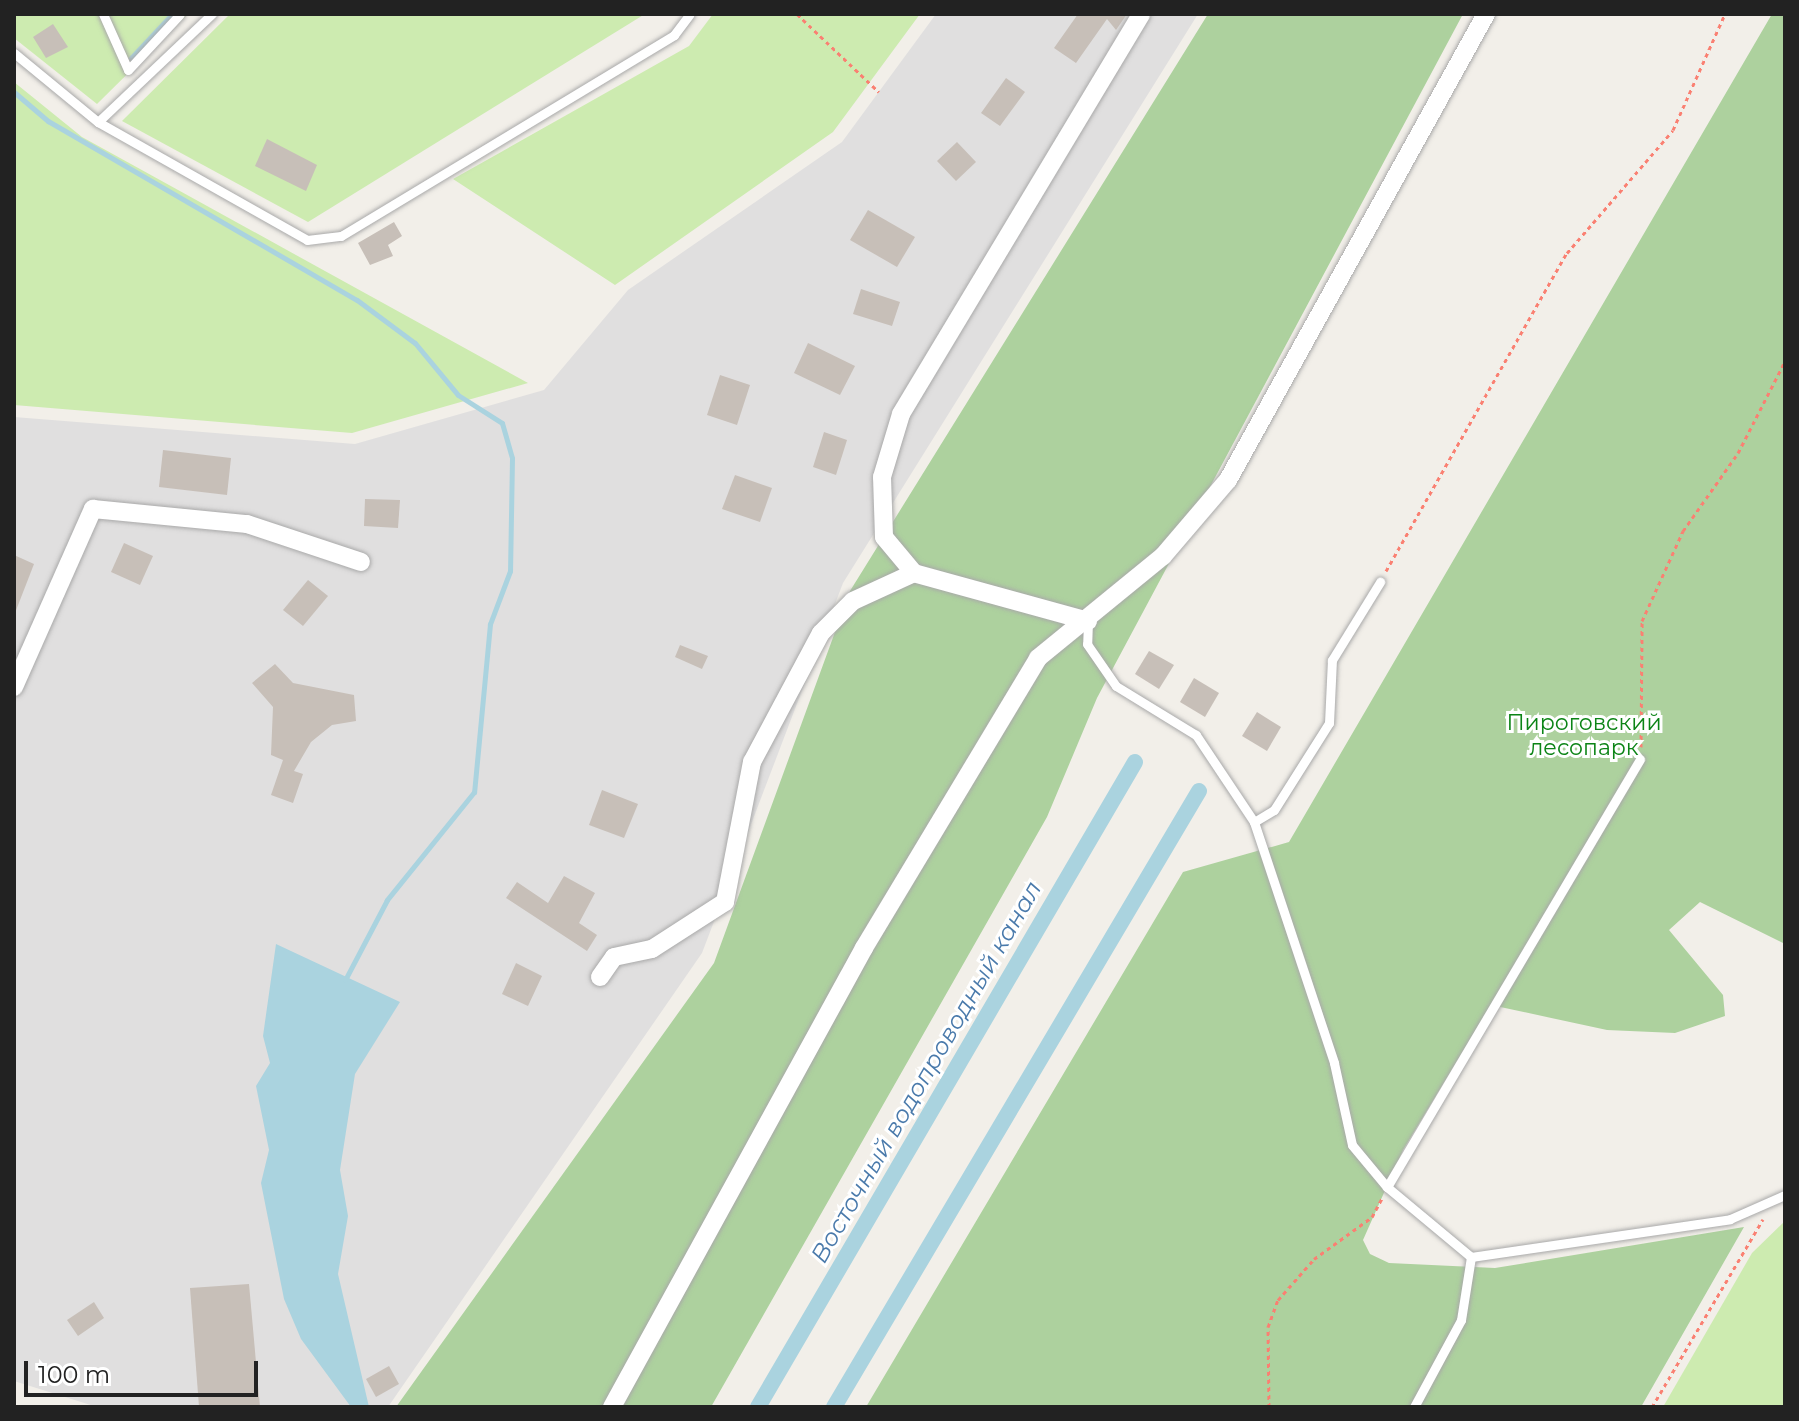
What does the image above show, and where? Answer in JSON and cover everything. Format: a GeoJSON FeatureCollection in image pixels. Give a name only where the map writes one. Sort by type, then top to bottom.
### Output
{"type":"FeatureCollection","features":[{"type":"Feature","properties":{"kind":"street"},"geometry":{"type":"LineString","coordinates":[[1088,621],[914,573],[884,537],[882,477],[901,414],[1141,14]]}},
{"type":"Feature","properties":{"kind":"street"},"geometry":{"type":"LineString","coordinates":[[612,1407],[864,948],[1030,671],[1163,556],[1228,480],[1486,14]]}},
{"type":"Feature","properties":{"kind":"street"},"geometry":{"type":"LineString","coordinates":[[14,687],[93,509],[247,524],[361,562]]}},
{"type":"Feature","properties":{"kind":"street"},"geometry":{"type":"LineString","coordinates":[[600,977],[614,957],[652,949],[725,902],[752,762],[821,633],[853,601],[914,573]]}},
{"type":"Feature","properties":{"kind":"lane"},"geometry":{"type":"LineString","coordinates":[[103,14],[128,70],[180,14]]}},
{"type":"Feature","properties":{"kind":"lane"},"geometry":{"type":"LineString","coordinates":[[98,122],[212,14]]}},
{"type":"Feature","properties":{"kind":"lane"},"geometry":{"type":"LineString","coordinates":[[14,53],[98,122],[307,240],[341,236],[674,35],[690,14]]}},
{"type":"Feature","properties":{"kind":"lane"},"geometry":{"type":"LineString","coordinates":[[1254,822],[1274,810],[1329,723],[1332,660],[1380,582]]}},
{"type":"Feature","properties":{"kind":"lane"},"geometry":{"type":"LineString","coordinates":[[1088,621],[1087,644],[1116,686],[1196,735],[1254,822],[1334,1063],[1352,1145],[1387,1187],[1471,1257],[1730,1219],[1785,1195]]}},
{"type":"Feature","properties":{"kind":"lane"},"geometry":{"type":"LineString","coordinates":[[1387,1187],[1640,759]]}},
{"type":"Feature","properties":{"kind":"lane"},"geometry":{"type":"LineString","coordinates":[[1414,1407],[1461,1320],[1471,1257]]}},
{"type":"Feature","properties":{"kind":"path"},"geometry":{"type":"LineString","coordinates":[[797,14],[879,92]]}},
{"type":"Feature","properties":{"kind":"path"},"geometry":{"type":"LineString","coordinates":[[1380,582],[1567,253],[1673,130],[1725,14]]}},
{"type":"Feature","properties":{"kind":"path"},"geometry":{"type":"LineString","coordinates":[[1640,759],[1642,621],[1683,531],[1738,453],[1785,361]]}},
{"type":"Feature","properties":{"kind":"path"},"geometry":{"type":"LineString","coordinates":[[1271,1405],[1268,1327],[1278,1300],[1314,1259],[1372,1217],[1387,1187]]}},
{"type":"Feature","properties":{"kind":"path"},"geometry":{"type":"LineString","coordinates":[[1652,1407],[1769,1212]]}},
{"type":"Feature","properties":{"kind":"shaded area"},"geometry":{"type":"Polygon","coordinates":[[[936,14],[1198,14],[843,583],[702,953],[388,1407],[97,1407],[14,1381],[14,417],[355,444],[544,390],[628,290],[842,142],[936,14]]]}},
{"type":"Feature","properties":{"kind":"green space"},"geometry":{"type":"Polygon","coordinates":[[[14,14],[188,14],[97,104],[14,38],[14,14]]]}},
{"type":"Feature","properties":{"kind":"green space"},"geometry":{"type":"Polygon","coordinates":[[[230,14],[645,14],[308,222],[122,121],[230,14]]]}},
{"type":"Feature","properties":{"kind":"green space"},"geometry":{"type":"Polygon","coordinates":[[[713,14],[920,14],[833,132],[615,285],[453,179],[689,46],[713,14]]]}},
{"type":"Feature","properties":{"kind":"green space"},"geometry":{"type":"Polygon","coordinates":[[[1208,14],[1463,14],[1097,698],[1047,817],[711,1407],[396,1407],[714,963],[850,591],[1208,14]]]}},
{"type":"Feature","properties":{"kind":"green space","name":"Пироговский лесопарк"},"geometry":{"type":"Polygon","coordinates":[[[1772,14],[1785,14],[1785,944],[1700,902],[1669,930],[1723,995],[1725,1016],[1675,1033],[1607,1030],[1491,1005],[1403,1150],[1363,1240],[1370,1254],[1389,1263],[1495,1268],[1744,1227],[1641,1407],[866,1407],[1183,872],[1289,842],[1772,14]]]}},
{"type":"Feature","properties":{"kind":"green space"},"geometry":{"type":"Polygon","coordinates":[[[14,82],[82,137],[528,383],[352,433],[14,405],[14,82]]]}},
{"type":"Feature","properties":{"kind":"green space"},"geometry":{"type":"Polygon","coordinates":[[[1785,1221],[1785,1407],[1663,1407],[1752,1253],[1785,1221]]]}},
{"type":"Feature","properties":{"kind":"water"},"geometry":{"type":"Polygon","coordinates":[[[276,944],[400,1002],[355,1074],[340,1170],[348,1216],[338,1274],[369,1407],[351,1407],[301,1339],[284,1299],[261,1183],[269,1150],[256,1086],[270,1063],[263,1036],[276,944]]]}},
{"type":"Feature","properties":{"kind":"building"},"geometry":{"type":"Polygon","coordinates":[[[1078,14],[1127,14],[1116,30],[1107,19],[1076,63],[1054,48],[1078,14]]]}},
{"type":"Feature","properties":{"kind":"building"},"geometry":{"type":"Polygon","coordinates":[[[53,24],[68,47],[46,58],[33,37],[53,24]]]}},
{"type":"Feature","properties":{"kind":"building"},"geometry":{"type":"Polygon","coordinates":[[[1006,78],[1025,92],[1000,126],[981,113],[1006,78]]]}},
{"type":"Feature","properties":{"kind":"building"},"geometry":{"type":"Polygon","coordinates":[[[267,139],[317,165],[306,191],[255,166],[267,139]]]}},
{"type":"Feature","properties":{"kind":"building"},"geometry":{"type":"Polygon","coordinates":[[[957,142],[976,162],[956,181],[937,161],[957,142]]]}},
{"type":"Feature","properties":{"kind":"building"},"geometry":{"type":"Polygon","coordinates":[[[868,210],[915,237],[897,267],[850,240],[868,210]]]}},
{"type":"Feature","properties":{"kind":"building"},"geometry":{"type":"Polygon","coordinates":[[[394,222],[402,236],[388,245],[393,256],[370,265],[358,243],[394,222]]]}},
{"type":"Feature","properties":{"kind":"building"},"geometry":{"type":"Polygon","coordinates":[[[861,289],[900,302],[892,326],[853,314],[861,289]]]}},
{"type":"Feature","properties":{"kind":"building"},"geometry":{"type":"Polygon","coordinates":[[[808,343],[855,366],[840,395],[794,373],[808,343]]]}},
{"type":"Feature","properties":{"kind":"building"},"geometry":{"type":"Polygon","coordinates":[[[720,375],[750,385],[737,425],[707,415],[720,375]]]}},
{"type":"Feature","properties":{"kind":"building"},"geometry":{"type":"Polygon","coordinates":[[[824,432],[847,440],[836,475],[813,467],[824,432]]]}},
{"type":"Feature","properties":{"kind":"building"},"geometry":{"type":"Polygon","coordinates":[[[163,450],[231,458],[227,495],[159,487],[163,450]]]}},
{"type":"Feature","properties":{"kind":"building"},"geometry":{"type":"Polygon","coordinates":[[[735,475],[772,488],[760,522],[722,509],[735,475]]]}},
{"type":"Feature","properties":{"kind":"building"},"geometry":{"type":"Polygon","coordinates":[[[365,499],[400,500],[398,528],[364,526],[365,499]]]}},
{"type":"Feature","properties":{"kind":"building"},"geometry":{"type":"Polygon","coordinates":[[[124,543],[153,556],[140,585],[111,572],[124,543]]]}},
{"type":"Feature","properties":{"kind":"building"},"geometry":{"type":"Polygon","coordinates":[[[14,555],[34,564],[15,613],[14,613],[14,555]]]}},
{"type":"Feature","properties":{"kind":"building"},"geometry":{"type":"Polygon","coordinates":[[[308,580],[328,596],[303,626],[283,610],[308,580]]]}},
{"type":"Feature","properties":{"kind":"building"},"geometry":{"type":"Polygon","coordinates":[[[680,645],[708,656],[702,669],[675,657],[680,645]]]}},
{"type":"Feature","properties":{"kind":"building"},"geometry":{"type":"Polygon","coordinates":[[[1149,651],[1174,665],[1159,689],[1135,674],[1149,651]]]}},
{"type":"Feature","properties":{"kind":"building"},"geometry":{"type":"Polygon","coordinates":[[[275,664],[293,683],[354,695],[356,721],[332,725],[311,742],[294,771],[303,774],[293,803],[271,795],[283,760],[271,755],[273,707],[252,683],[275,664]]]}},
{"type":"Feature","properties":{"kind":"building"},"geometry":{"type":"Polygon","coordinates":[[[1194,678],[1219,693],[1205,717],[1180,702],[1194,678]]]}},
{"type":"Feature","properties":{"kind":"building"},"geometry":{"type":"Polygon","coordinates":[[[1257,712],[1281,727],[1267,751],[1242,736],[1257,712]]]}},
{"type":"Feature","properties":{"kind":"building"},"geometry":{"type":"Polygon","coordinates":[[[602,790],[638,804],[624,838],[589,825],[602,790]]]}},
{"type":"Feature","properties":{"kind":"building"},"geometry":{"type":"Polygon","coordinates":[[[564,876],[595,893],[579,923],[597,935],[587,951],[506,898],[517,882],[548,903],[564,876]]]}},
{"type":"Feature","properties":{"kind":"building"},"geometry":{"type":"Polygon","coordinates":[[[516,963],[542,976],[528,1006],[502,994],[516,963]]]}},
{"type":"Feature","properties":{"kind":"building"},"geometry":{"type":"Polygon","coordinates":[[[249,1284],[260,1407],[199,1407],[190,1288],[249,1284]]]}},
{"type":"Feature","properties":{"kind":"building"},"geometry":{"type":"Polygon","coordinates":[[[94,1302],[104,1318],[78,1336],[67,1320],[94,1302]]]}},
{"type":"Feature","properties":{"kind":"building"},"geometry":{"type":"Polygon","coordinates":[[[389,1366],[399,1384],[376,1397],[366,1379],[389,1366]]]}},
{"type":"Feature","properties":{"kind":"waterway"},"geometry":{"type":"LineString","coordinates":[[131,58],[172,14]]}},
{"type":"Feature","properties":{"kind":"waterway"},"geometry":{"type":"LineString","coordinates":[[14,92],[48,121],[357,300],[415,343],[458,395],[502,423],[512,458],[510,571],[490,624],[474,792],[387,900],[345,980]]}},
{"type":"Feature","properties":{"kind":"waterway","name":"Восточный водопроводный канал"},"geometry":{"type":"LineString","coordinates":[[758,1407],[1135,762]]}},
{"type":"Feature","properties":{"kind":"waterway","name":"Восточный водопроводный канал"},"geometry":{"type":"LineString","coordinates":[[834,1407],[1199,791]]}}]}
